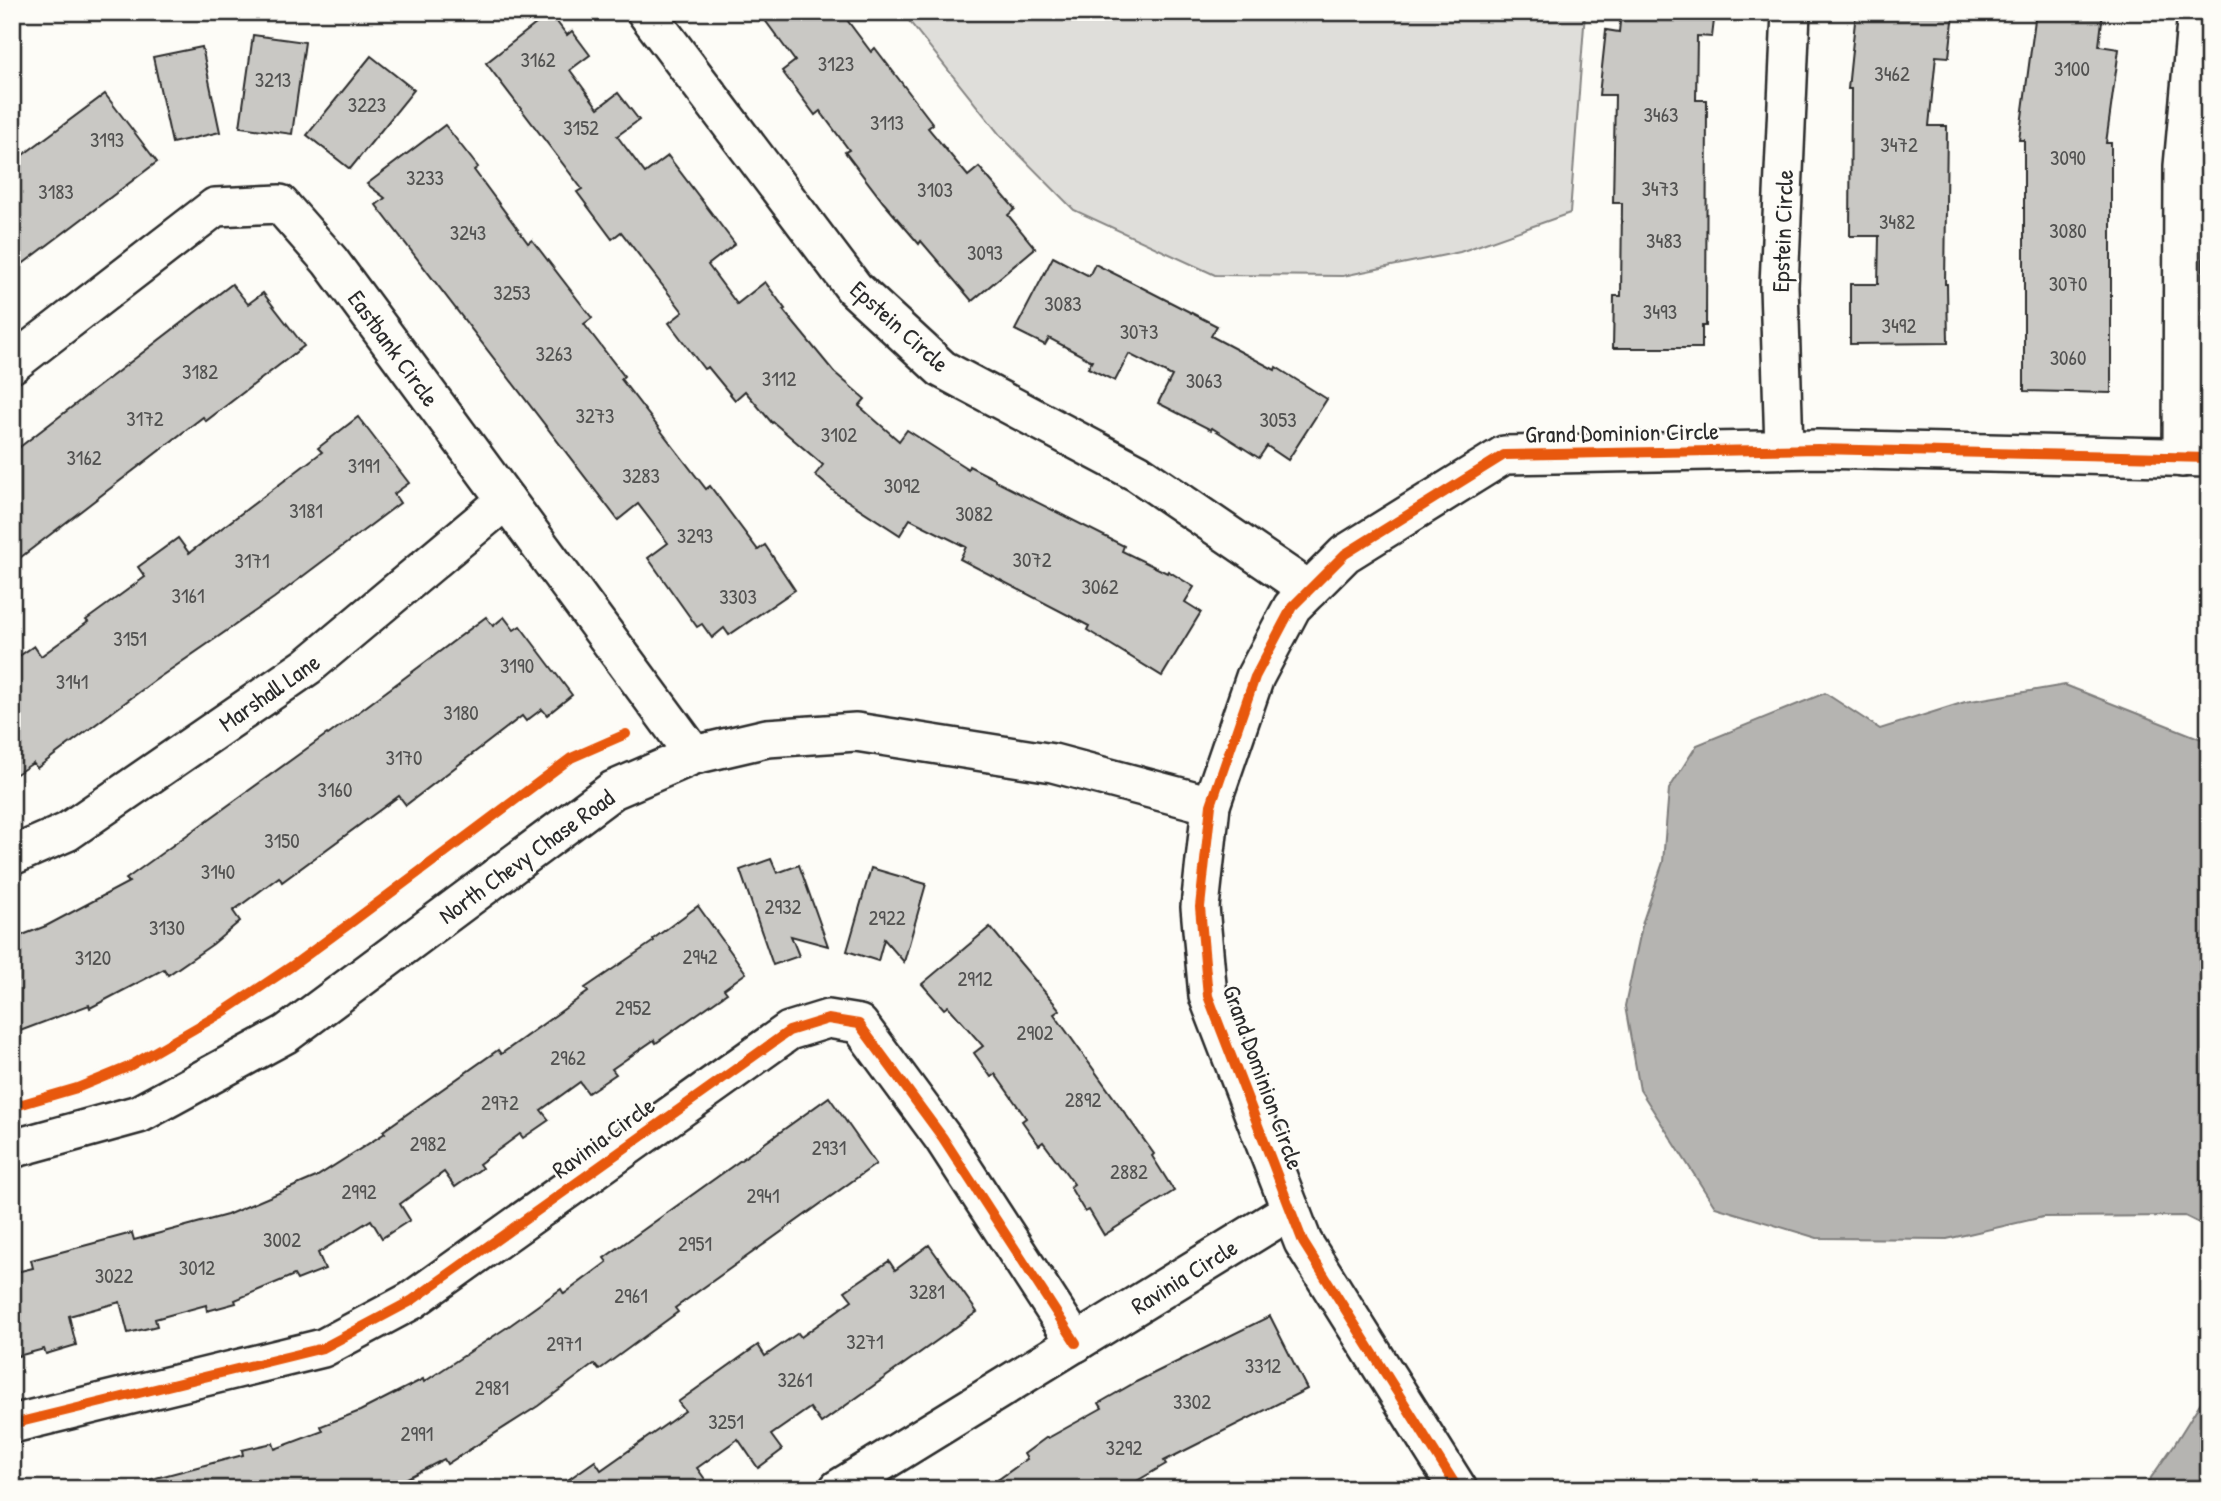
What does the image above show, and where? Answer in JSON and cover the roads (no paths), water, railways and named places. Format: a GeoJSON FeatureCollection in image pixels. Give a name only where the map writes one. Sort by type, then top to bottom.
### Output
{"type":"FeatureCollection","features":[{"type":"Feature","properties":{"kind":"street","name":"Epstein Circle"},"geometry":{"type":"LineString","coordinates":[[646,12],[854,288],[942,369],[1138,473],[1309,590]]}},
{"type":"Feature","properties":{"kind":"street","name":"Epstein Circle"},"geometry":{"type":"LineString","coordinates":[[1784,449],[1779,286],[1791,12]]}},
{"type":"Feature","properties":{"kind":"street"},"geometry":{"type":"LineString","coordinates":[[2196,458],[2183,166],[2197,12]]}},
{"type":"Feature","properties":{"kind":"street","name":"Eastbank Circle"},"geometry":{"type":"LineString","coordinates":[[12,364],[215,208],[280,204],[330,261],[694,755]]}},
{"type":"Feature","properties":{"kind":"street","name":"Grand Dominion Circle"},"geometry":{"type":"LineString","coordinates":[[1458,1489],[1303,1242],[1208,996],[1200,907],[1211,805],[1255,677],[1292,607],[1345,554],[1504,455],[1784,449],[2196,458]]}},
{"type":"Feature","properties":{"kind":"street","name":"Marshall Lane"},"geometry":{"type":"LineString","coordinates":[[12,856],[67,832],[308,666],[506,500]]}},
{"type":"Feature","properties":{"kind":"street","name":"North Chevy Chase Road"},"geometry":{"type":"LineString","coordinates":[[12,1149],[139,1114],[286,1034],[613,790],[694,755],[767,738],[856,732],[1053,764],[1211,805]]}},
{"type":"Feature","properties":{"kind":"street","name":"Ravinia Circle"},"geometry":{"type":"LineString","coordinates":[[12,1424],[323,1348],[411,1301],[789,1031],[828,1019],[859,1024],[943,1138],[1076,1343]]}},
{"type":"Feature","properties":{"kind":"street","name":"Ravinia Circle"},"geometry":{"type":"LineString","coordinates":[[838,1489],[1291,1210]]}}]}
